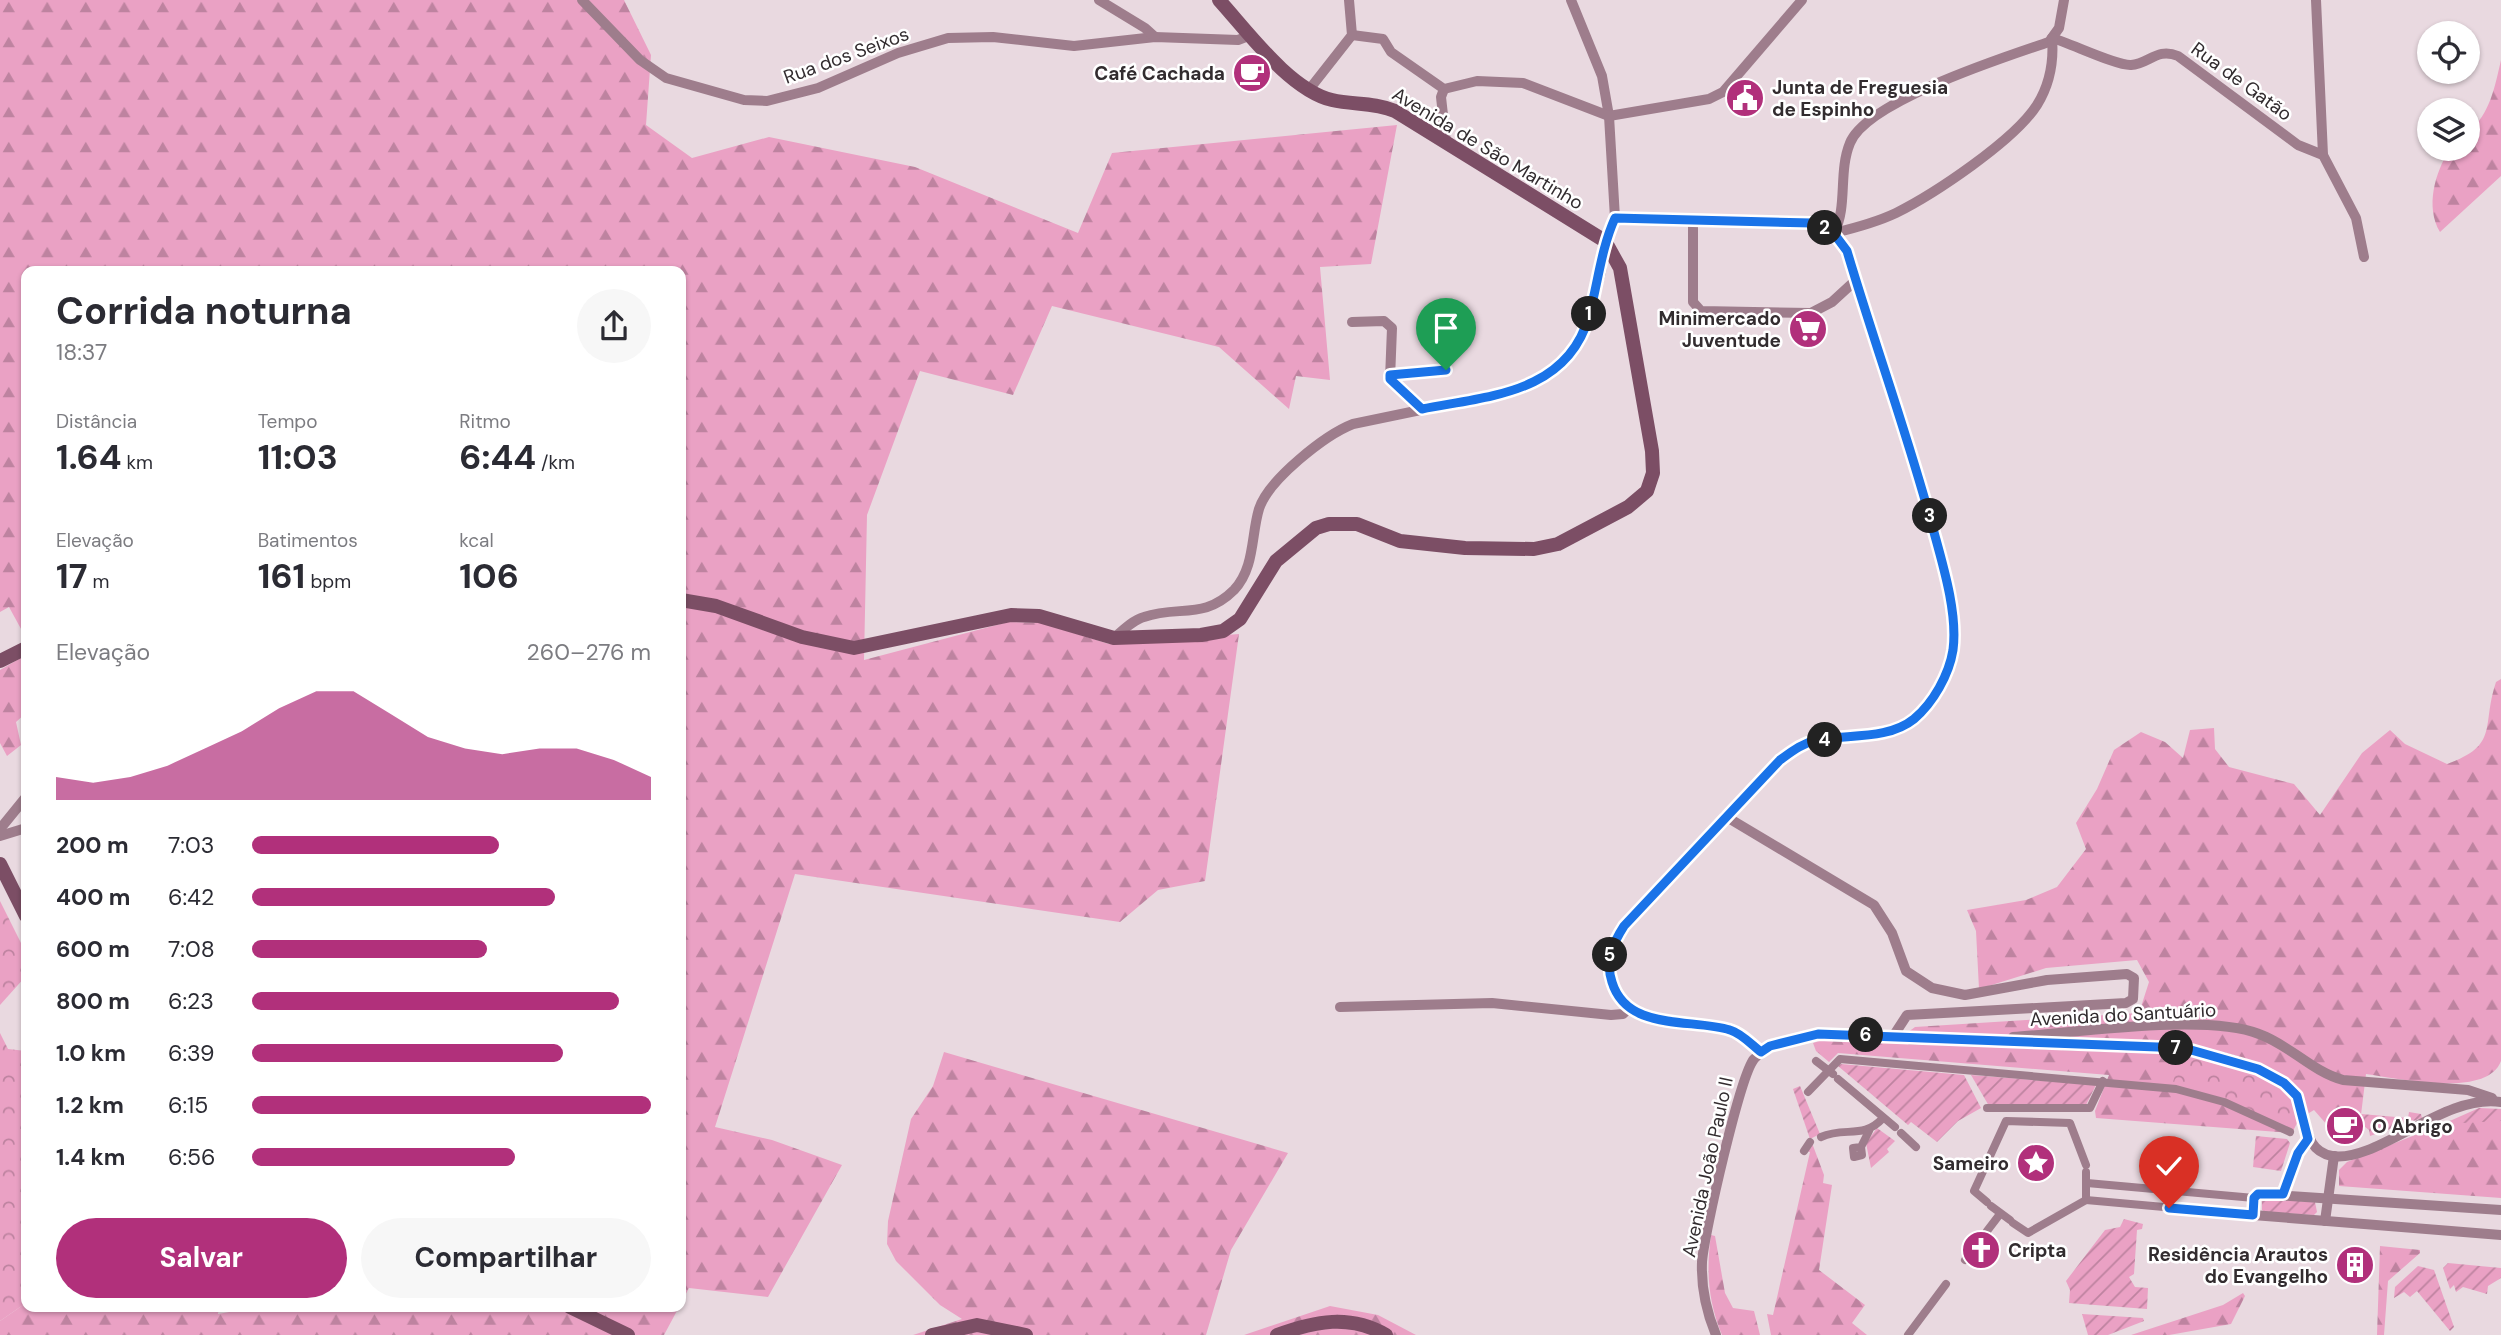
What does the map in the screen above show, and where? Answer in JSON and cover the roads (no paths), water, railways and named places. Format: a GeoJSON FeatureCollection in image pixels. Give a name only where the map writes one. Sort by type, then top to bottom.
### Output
{"type":"FeatureCollection","features":[{"type":"Feature","properties":{"kind":"main road","name":"Avenida de São Martinho"},"geometry":{"type":"LineString","coordinates":[[1219,0],[1308,91],[1333,100],[1380,105],[1446,142],[1605,241]]}},
{"type":"Feature","properties":{"kind":"main road"},"geometry":{"type":"LineString","coordinates":[[686,601],[716,606],[802,637],[854,648],[1011,615],[1039,616],[1114,638],[1200,635],[1223,631],[1240,619],[1283,554],[1303,536],[1328,524],[1357,524],[1400,541],[1430,544],[1534,549],[1558,544],[1628,507],[1647,491],[1653,473],[1652,451],[1620,268],[1605,241]]}},
{"type":"Feature","properties":{"kind":"main road"},"geometry":{"type":"LineString","coordinates":[[0,661],[21,650]]}},
{"type":"Feature","properties":{"kind":"main road"},"geometry":{"type":"LineString","coordinates":[[0,864],[21,906]]}},
{"type":"Feature","properties":{"kind":"main road"},"geometry":{"type":"LineString","coordinates":[[580,1312],[628,1335]]}},
{"type":"Feature","properties":{"kind":"main road"},"geometry":{"type":"LineString","coordinates":[[1277,1335],[1324,1321],[1370,1325],[1386,1335]]}},
{"type":"Feature","properties":{"kind":"main road"},"geometry":{"type":"LineString","coordinates":[[932,1335],[977,1325],[1004,1328],[1026,1335]]}},
{"type":"Feature","properties":{"kind":"street","name":"Rua dos Seixos"},"geometry":{"type":"LineString","coordinates":[[582,0],[640,61],[666,78],[744,100],[767,101],[818,88],[898,53],[948,38],[993,37],[1074,46],[1154,37],[1238,40],[1251,35]]}},
{"type":"Feature","properties":{"kind":"street"},"geometry":{"type":"LineString","coordinates":[[1098,0],[1145,28],[1154,37]]}},
{"type":"Feature","properties":{"kind":"street"},"geometry":{"type":"LineString","coordinates":[[1308,91],[1352,34],[1349,0]]}},
{"type":"Feature","properties":{"kind":"street"},"geometry":{"type":"LineString","coordinates":[[1114,638],[1143,617],[1212,607],[1237,587],[1245,572],[1263,498],[1336,430],[1532,385],[1574,349],[1588,320],[1605,241],[1615,218],[1609,116],[1602,76],[1571,0]]}},
{"type":"Feature","properties":{"kind":"street"},"geometry":{"type":"LineString","coordinates":[[1444,89],[1477,80],[1523,83],[1609,116],[1709,99],[1723,92],[1802,0]]}},
{"type":"Feature","properties":{"kind":"street"},"geometry":{"type":"LineString","coordinates":[[1834,233],[1840,222],[1842,182],[1850,143],[1860,128],[1877,114],[1910,96],[2049,42],[2059,27],[2064,0]]}},
{"type":"Feature","properties":{"kind":"street"},"geometry":{"type":"LineString","coordinates":[[2316,0],[2323,155],[2356,218],[2364,257]]}},
{"type":"Feature","properties":{"kind":"street"},"geometry":{"type":"LineString","coordinates":[[1352,34],[1383,39],[1391,51],[1444,89]]}},
{"type":"Feature","properties":{"kind":"street"},"geometry":{"type":"LineString","coordinates":[[1834,233],[1894,214],[1918,201],[2011,133],[2037,106],[2050,77],[2052,38]]}},
{"type":"Feature","properties":{"kind":"street","name":"Rua de Gatão"},"geometry":{"type":"LineString","coordinates":[[2052,38],[2119,64],[2133,65],[2160,52],[2178,56],[2298,145],[2323,155]]}},
{"type":"Feature","properties":{"kind":"street"},"geometry":{"type":"LineString","coordinates":[[1444,89],[1441,97],[1446,142]]}},
{"type":"Feature","properties":{"kind":"street"},"geometry":{"type":"LineString","coordinates":[[1615,218],[1812,223],[1834,233],[1847,251],[1923,491],[1950,589],[1953,649],[1945,677],[1924,710],[1911,721],[1893,730],[1816,741],[1801,746],[1780,760],[1624,926],[1615,941],[1610,956],[1610,976],[1613,987],[1630,1007],[1654,1019],[1732,1030],[1761,1052]]}},
{"type":"Feature","properties":{"kind":"street"},"geometry":{"type":"LineString","coordinates":[[1693,219],[1693,302],[1701,312],[1811,313],[1832,302],[1856,280]]}},
{"type":"Feature","properties":{"kind":"street"},"geometry":{"type":"LineString","coordinates":[[1352,322],[1384,321],[1392,328],[1390,379],[1422,409]]}},
{"type":"Feature","properties":{"kind":"street"},"geometry":{"type":"LineString","coordinates":[[1390,375],[1446,370]]}},
{"type":"Feature","properties":{"kind":"street"},"geometry":{"type":"LineString","coordinates":[[0,829],[21,803]]}},
{"type":"Feature","properties":{"kind":"street"},"geometry":{"type":"LineString","coordinates":[[1725,816],[1874,905],[1892,933],[1906,971],[1932,988],[1965,995],[2047,980],[2127,974],[2134,978],[2136,984],[2133,999],[2126,1003],[1906,1015],[1894,1035]]}},
{"type":"Feature","properties":{"kind":"street"},"geometry":{"type":"LineString","coordinates":[[0,836],[21,830]]}},
{"type":"Feature","properties":{"kind":"street"},"geometry":{"type":"LineString","coordinates":[[1340,1007],[1492,1003],[1611,1015],[1623,1014],[1630,1007]]}},
{"type":"Feature","properties":{"kind":"street","name":"Avenida do Santuário"},"geometry":{"type":"LineString","coordinates":[[1983,1042],[2005,1037],[2135,1028],[2235,1027],[2260,1034],[2287,1048],[2323,1075],[2343,1080],[2468,1090],[2501,1101]]}},
{"type":"Feature","properties":{"kind":"street","name":"Avenida do Santuário"},"geometry":{"type":"LineString","coordinates":[[1761,1052],[1770,1046],[1818,1034],[2184,1048],[2258,1069],[2284,1083],[2297,1096],[2308,1139]]}},
{"type":"Feature","properties":{"kind":"street","name":"Avenida João Paulo II"},"geometry":{"type":"LineString","coordinates":[[1716,1335],[1705,1309],[1702,1263],[1705,1244],[1746,1070],[1761,1052]]}},
{"type":"Feature","properties":{"kind":"street"},"geometry":{"type":"LineString","coordinates":[[1808,1092],[1834,1075],[1839,1059],[2176,1089],[2224,1101],[2290,1132]]}},
{"type":"Feature","properties":{"kind":"street"},"geometry":{"type":"LineString","coordinates":[[1816,1060],[1916,1147]]}},
{"type":"Feature","properties":{"kind":"street"},"geometry":{"type":"LineString","coordinates":[[1987,1108],[2090,1108],[2103,1081]]}},
{"type":"Feature","properties":{"kind":"street","name":"Avenida do Santuário"},"geometry":{"type":"LineString","coordinates":[[2334,1156],[2364,1151],[2475,1102],[2501,1101]]}},
{"type":"Feature","properties":{"kind":"street"},"geometry":{"type":"LineString","coordinates":[[1861,1147],[1868,1131],[1883,1118]]}},
{"type":"Feature","properties":{"kind":"street"},"geometry":{"type":"LineString","coordinates":[[2086,1200],[2086,1168],[2070,1123],[2006,1121],[1974,1191],[2000,1214],[2028,1233],[2086,1200],[2501,1235]]}},
{"type":"Feature","properties":{"kind":"street"},"geometry":{"type":"LineString","coordinates":[[1821,1137],[1830,1133],[1868,1131]]}},
{"type":"Feature","properties":{"kind":"street"},"geometry":{"type":"LineString","coordinates":[[2283,1194],[2298,1153],[2308,1139],[2321,1152],[2334,1156],[2325,1221]]}},
{"type":"Feature","properties":{"kind":"street"},"geometry":{"type":"LineString","coordinates":[[1804,1151],[1810,1142]]}},
{"type":"Feature","properties":{"kind":"street"},"geometry":{"type":"LineString","coordinates":[[2087,1183],[2254,1198]]}},
{"type":"Feature","properties":{"kind":"street"},"geometry":{"type":"LineString","coordinates":[[2253,1215],[2254,1198],[2258,1194],[2501,1210]]}},
{"type":"Feature","properties":{"kind":"street"},"geometry":{"type":"LineString","coordinates":[[2436,1230],[2438,1206]]}},
{"type":"Feature","properties":{"kind":"street"},"geometry":{"type":"LineString","coordinates":[[1971,1251],[2000,1214]]}},
{"type":"Feature","properties":{"kind":"street"},"geometry":{"type":"LineString","coordinates":[[1908,1335],[1946,1284]]}},
{"type":"Feature","properties":{"kind":"place","name":"Café Cachada"},"geometry":{"type":"Point","coordinates":[1252,73]}},
{"type":"Feature","properties":{"kind":"place","name":"Junta de Freguesia de Espinho"},"geometry":{"type":"Point","coordinates":[1745,98]}},
{"type":"Feature","properties":{"kind":"place","name":"Minimercado Juventude"},"geometry":{"type":"Point","coordinates":[1808,329]}},
{"type":"Feature","properties":{"kind":"place","name":"O Abrigo"},"geometry":{"type":"Point","coordinates":[2345,1126]}},
{"type":"Feature","properties":{"kind":"place","name":"Sameiro"},"geometry":{"type":"Point","coordinates":[2036,1163]}},
{"type":"Feature","properties":{"kind":"place","name":"Cripta"},"geometry":{"type":"Point","coordinates":[1981,1250]}},
{"type":"Feature","properties":{"kind":"place","name":"Residência Arautos do Evangelho"},"geometry":{"type":"Point","coordinates":[2355,1265]}}]}
